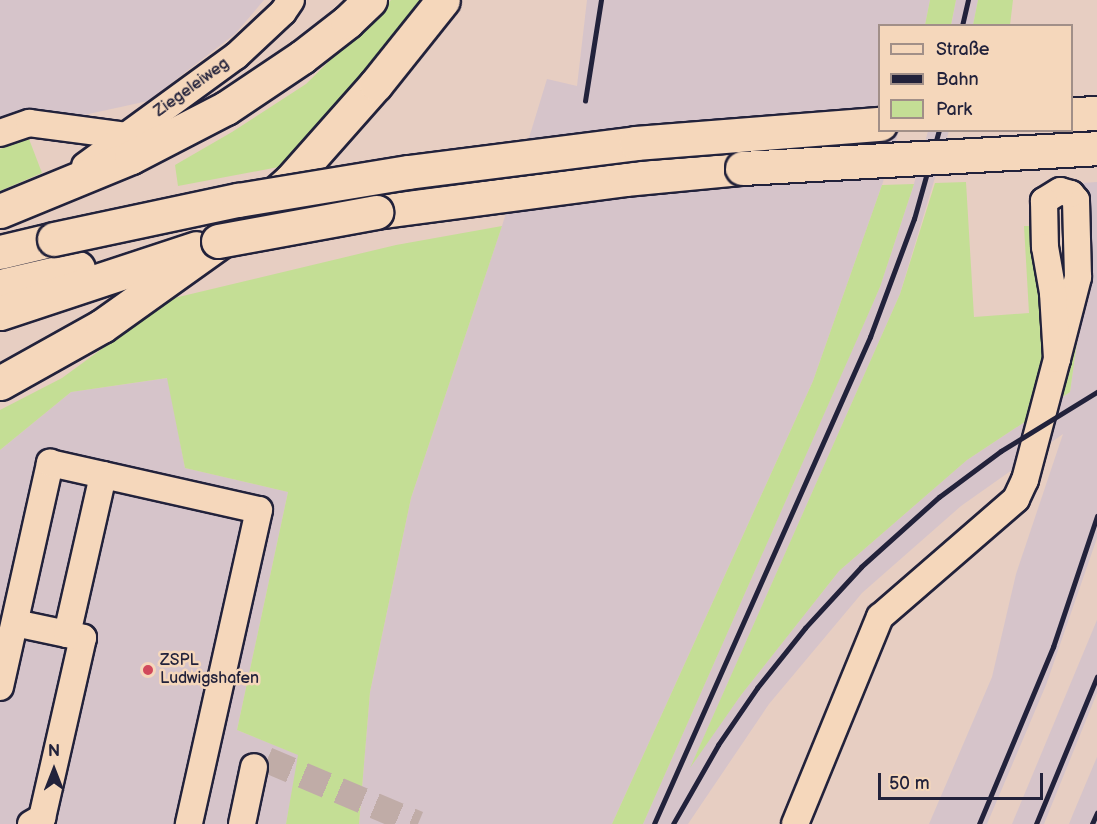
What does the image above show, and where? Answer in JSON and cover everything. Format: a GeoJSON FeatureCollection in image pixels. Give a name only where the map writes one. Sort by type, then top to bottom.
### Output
{"type":"FeatureCollection","features":[{"type":"Feature","properties":{"kind":"highway"},"geometry":{"type":"LineString","coordinates":[[0,383],[102,326],[236,230],[291,180],[376,84],[443,0]]}},
{"type":"Feature","properties":{"kind":"highway"},"geometry":{"type":"LineString","coordinates":[[10,207],[84,178],[191,128],[268,81],[359,11]]}},
{"type":"Feature","properties":{"kind":"highway"},"geometry":{"type":"LineString","coordinates":[[1073,114],[1097,113]]}},
{"type":"Feature","properties":{"kind":"highway"},"geometry":{"type":"LineString","coordinates":[[0,252],[54,238],[238,200],[418,171],[636,143],[878,124]]}},
{"type":"Feature","properties":{"kind":"highway"},"geometry":{"type":"LineString","coordinates":[[0,314],[40,289],[218,241],[376,212],[625,179],[742,168],[1097,148]]}},
{"type":"Feature","properties":{"kind":"highway"},"geometry":{"type":"LineString","coordinates":[[0,286],[40,289]]}},
{"type":"Feature","properties":{"kind":"street","name":"Ziegeleiweg"},"geometry":{"type":"LineString","coordinates":[[85,166],[236,56],[283,12],[291,0]]}},
{"type":"Feature","properties":{"kind":"street"},"geometry":{"type":"LineString","coordinates":[[0,133],[29,123],[126,136]]}},
{"type":"Feature","properties":{"kind":"street"},"geometry":{"type":"LineString","coordinates":[[795,824],[880,616],[1016,499],[1024,480],[1057,359],[1078,277],[1076,200],[1071,194],[1060,191],[1044,201],[1045,247],[1053,293],[1057,359]]}},
{"type":"Feature","properties":{"kind":"street"},"geometry":{"type":"LineString","coordinates":[[0,687],[50,463],[259,510],[189,824]]}},
{"type":"Feature","properties":{"kind":"street"},"geometry":{"type":"LineString","coordinates":[[67,634],[103,475]]}},
{"type":"Feature","properties":{"kind":"street"},"geometry":{"type":"LineString","coordinates":[[15,623],[83,638],[42,818],[31,824]]}},
{"type":"Feature","properties":{"kind":"street"},"geometry":{"type":"LineString","coordinates":[[242,824],[254,767]]}},
{"type":"Feature","properties":{"kind":"shaded area"},"geometry":{"type":"Polygon","coordinates":[[[0,0],[264,0],[235,34],[148,101],[52,122],[29,109],[0,120],[0,0]]]}},
{"type":"Feature","properties":{"kind":"shaded area"},"geometry":{"type":"Polygon","coordinates":[[[587,0],[930,0],[925,24],[878,24],[878,132],[899,132],[882,185],[813,381],[612,824],[359,824],[370,692],[411,498],[502,226],[547,79],[577,86],[587,0]]]}},
{"type":"Feature","properties":{"kind":"shaded area"},"geometry":{"type":"Polygon","coordinates":[[[956,0],[978,0],[973,24],[951,24],[956,0]]]}},
{"type":"Feature","properties":{"kind":"shaded area"},"geometry":{"type":"Polygon","coordinates":[[[928,132],[949,132],[900,294],[692,764],[741,695],[839,571],[967,460],[1070,392],[1086,278],[1082,183],[1097,182],[1097,538],[1046,685],[987,824],[929,824],[992,677],[1016,574],[1063,434],[961,506],[862,593],[769,704],[688,824],[643,824],[880,287],[914,184],[928,132]]]}},
{"type":"Feature","properties":{"kind":"shaded area"},"geometry":{"type":"Polygon","coordinates":[[[168,378],[185,468],[288,492],[237,730],[299,755],[286,824],[0,824],[0,450],[71,392],[168,378]]]}},
{"type":"Feature","properties":{"kind":"shaded area"},"geometry":{"type":"Polygon","coordinates":[[[1097,620],[1097,693],[1044,824],[1012,824],[1097,620]]]}},
{"type":"Feature","properties":{"kind":"shaded area"},"geometry":{"type":"Polygon","coordinates":[[[1097,757],[1097,824],[1069,824],[1073,814],[1097,757]]]}},
{"type":"Feature","properties":{"kind":"green space"},"geometry":{"type":"Polygon","coordinates":[[[391,0],[424,0],[284,166],[178,186],[175,165],[232,132],[306,84],[391,0]]]}},
{"type":"Feature","properties":{"kind":"green space"},"geometry":{"type":"Polygon","coordinates":[[[930,0],[956,0],[951,24],[925,24],[930,0]]]}},
{"type":"Feature","properties":{"kind":"green space"},"geometry":{"type":"Polygon","coordinates":[[[978,0],[1013,0],[1010,24],[973,24],[978,0]]]}},
{"type":"Feature","properties":{"kind":"green space"},"geometry":{"type":"Polygon","coordinates":[[[29,139],[42,173],[0,191],[0,149],[29,139]]]}},
{"type":"Feature","properties":{"kind":"green space"},"geometry":{"type":"Polygon","coordinates":[[[966,182],[974,317],[1029,313],[1024,226],[1035,226],[1041,312],[1081,314],[1070,392],[967,460],[839,571],[741,695],[690,768],[900,294],[935,183],[966,182]]]}},
{"type":"Feature","properties":{"kind":"green space"},"geometry":{"type":"Polygon","coordinates":[[[914,184],[880,287],[643,824],[612,824],[813,381],[882,185],[914,184]]]}},
{"type":"Feature","properties":{"kind":"green space"},"geometry":{"type":"Polygon","coordinates":[[[502,226],[411,498],[370,692],[359,824],[286,824],[298,755],[237,730],[288,492],[185,468],[167,378],[71,392],[0,450],[0,410],[62,378],[170,299],[396,245],[502,226]]]}},
{"type":"Feature","properties":{"kind":"tunnel"},"geometry":{"type":"LineString","coordinates":[[267,760],[418,824]]}},
{"type":"Feature","properties":{"kind":"railway"},"geometry":{"type":"LineString","coordinates":[[585,101],[601,0]]}},
{"type":"Feature","properties":{"kind":"railway"},"geometry":{"type":"LineString","coordinates":[[962,24],[968,0]]}},
{"type":"Feature","properties":{"kind":"railway"},"geometry":{"type":"LineString","coordinates":[[654,824],[870,337],[914,219],[938,132]]}},
{"type":"Feature","properties":{"kind":"railway"},"geometry":{"type":"LineString","coordinates":[[673,824],[718,745],[757,688],[805,628],[861,567],[939,497],[1001,451],[1097,392]]}},
{"type":"Feature","properties":{"kind":"railway"},"geometry":{"type":"LineString","coordinates":[[979,824],[1053,647],[1097,516]]}},
{"type":"Feature","properties":{"kind":"railway"},"geometry":{"type":"LineString","coordinates":[[1036,824],[1097,677]]}},
{"type":"Feature","properties":{"kind":"railway"},"geometry":{"type":"LineString","coordinates":[[1092,824],[1097,813]]}},
{"type":"Feature","properties":{"kind":"place","name":"ZSPL Ludwigshafen"},"geometry":{"type":"Point","coordinates":[148,670]}}]}
